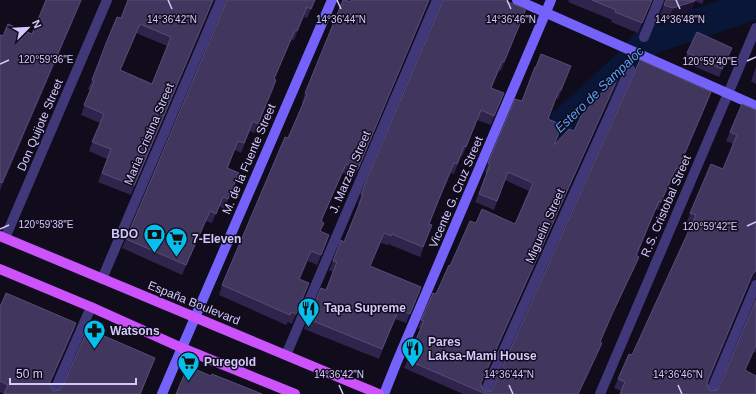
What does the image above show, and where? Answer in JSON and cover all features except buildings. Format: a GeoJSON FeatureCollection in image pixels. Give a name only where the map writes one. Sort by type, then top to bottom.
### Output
{"type":"FeatureCollection","features":[{"type":"Feature","properties":{"kind":"main road","name":"España Boulevard"},"geometry":{"type":"LineString","coordinates":[[3,237],[379,394]]}},
{"type":"Feature","properties":{"kind":"main road"},"geometry":{"type":"LineString","coordinates":[[0,269],[91,307],[182,348],[295,394]]}},
{"type":"Feature","properties":{"kind":"street","name":"Don Quijote Street"},"geometry":{"type":"LineString","coordinates":[[3,237],[107,0]]}},
{"type":"Feature","properties":{"kind":"street","name":"Maria Cristina Street"},"geometry":{"type":"LineString","coordinates":[[102,279],[221,0]]}},
{"type":"Feature","properties":{"kind":"street","name":"M. de la Fuente Street"},"geometry":{"type":"LineString","coordinates":[[162,394],[332,0]]}},
{"type":"Feature","properties":{"kind":"street","name":"J. Marzan Street"},"geometry":{"type":"LineString","coordinates":[[286,355],[437,0]]}},
{"type":"Feature","properties":{"kind":"street"},"geometry":{"type":"LineString","coordinates":[[517,0],[756,106]]}},
{"type":"Feature","properties":{"kind":"street","name":"Vicente G. Cruz Street"},"geometry":{"type":"LineString","coordinates":[[384,394],[551,0]]}},
{"type":"Feature","properties":{"kind":"street"},"geometry":{"type":"LineString","coordinates":[[644,38],[659,0]]}},
{"type":"Feature","properties":{"kind":"street","name":"R.S. Cristobal Street"},"geometry":{"type":"LineString","coordinates":[[600,394],[756,28]]}},
{"type":"Feature","properties":{"kind":"street","name":"Miguelin Street"},"geometry":{"type":"LineString","coordinates":[[484,394],[630,69]]}},
{"type":"Feature","properties":{"kind":"street"},"geometry":{"type":"LineString","coordinates":[[710,394],[756,285]]}},
{"type":"Feature","properties":{"kind":"street"},"geometry":{"type":"LineString","coordinates":[[53,394],[91,307]]}},
{"type":"Feature","properties":{"kind":"waterway","name":"Estero de Sampaloc"},"geometry":{"type":"LineString","coordinates":[[531,153],[628,64],[649,40],[756,5]]}},
{"type":"Feature","properties":{"kind":"place","name":"BDO"},"geometry":{"type":"Point","coordinates":[154,254]}},
{"type":"Feature","properties":{"kind":"place","name":"7-Eleven"},"geometry":{"type":"Point","coordinates":[177,258]}},
{"type":"Feature","properties":{"kind":"place","name":"Tapa Supreme"},"geometry":{"type":"Point","coordinates":[308,328]}},
{"type":"Feature","properties":{"kind":"place","name":"Watsons"},"geometry":{"type":"Point","coordinates":[94,350]}},
{"type":"Feature","properties":{"kind":"place","name":"Pares Laksa-Mami House"},"geometry":{"type":"Point","coordinates":[413,368]}},
{"type":"Feature","properties":{"kind":"place","name":"Puregold"},"geometry":{"type":"Point","coordinates":[188,382]}}]}
